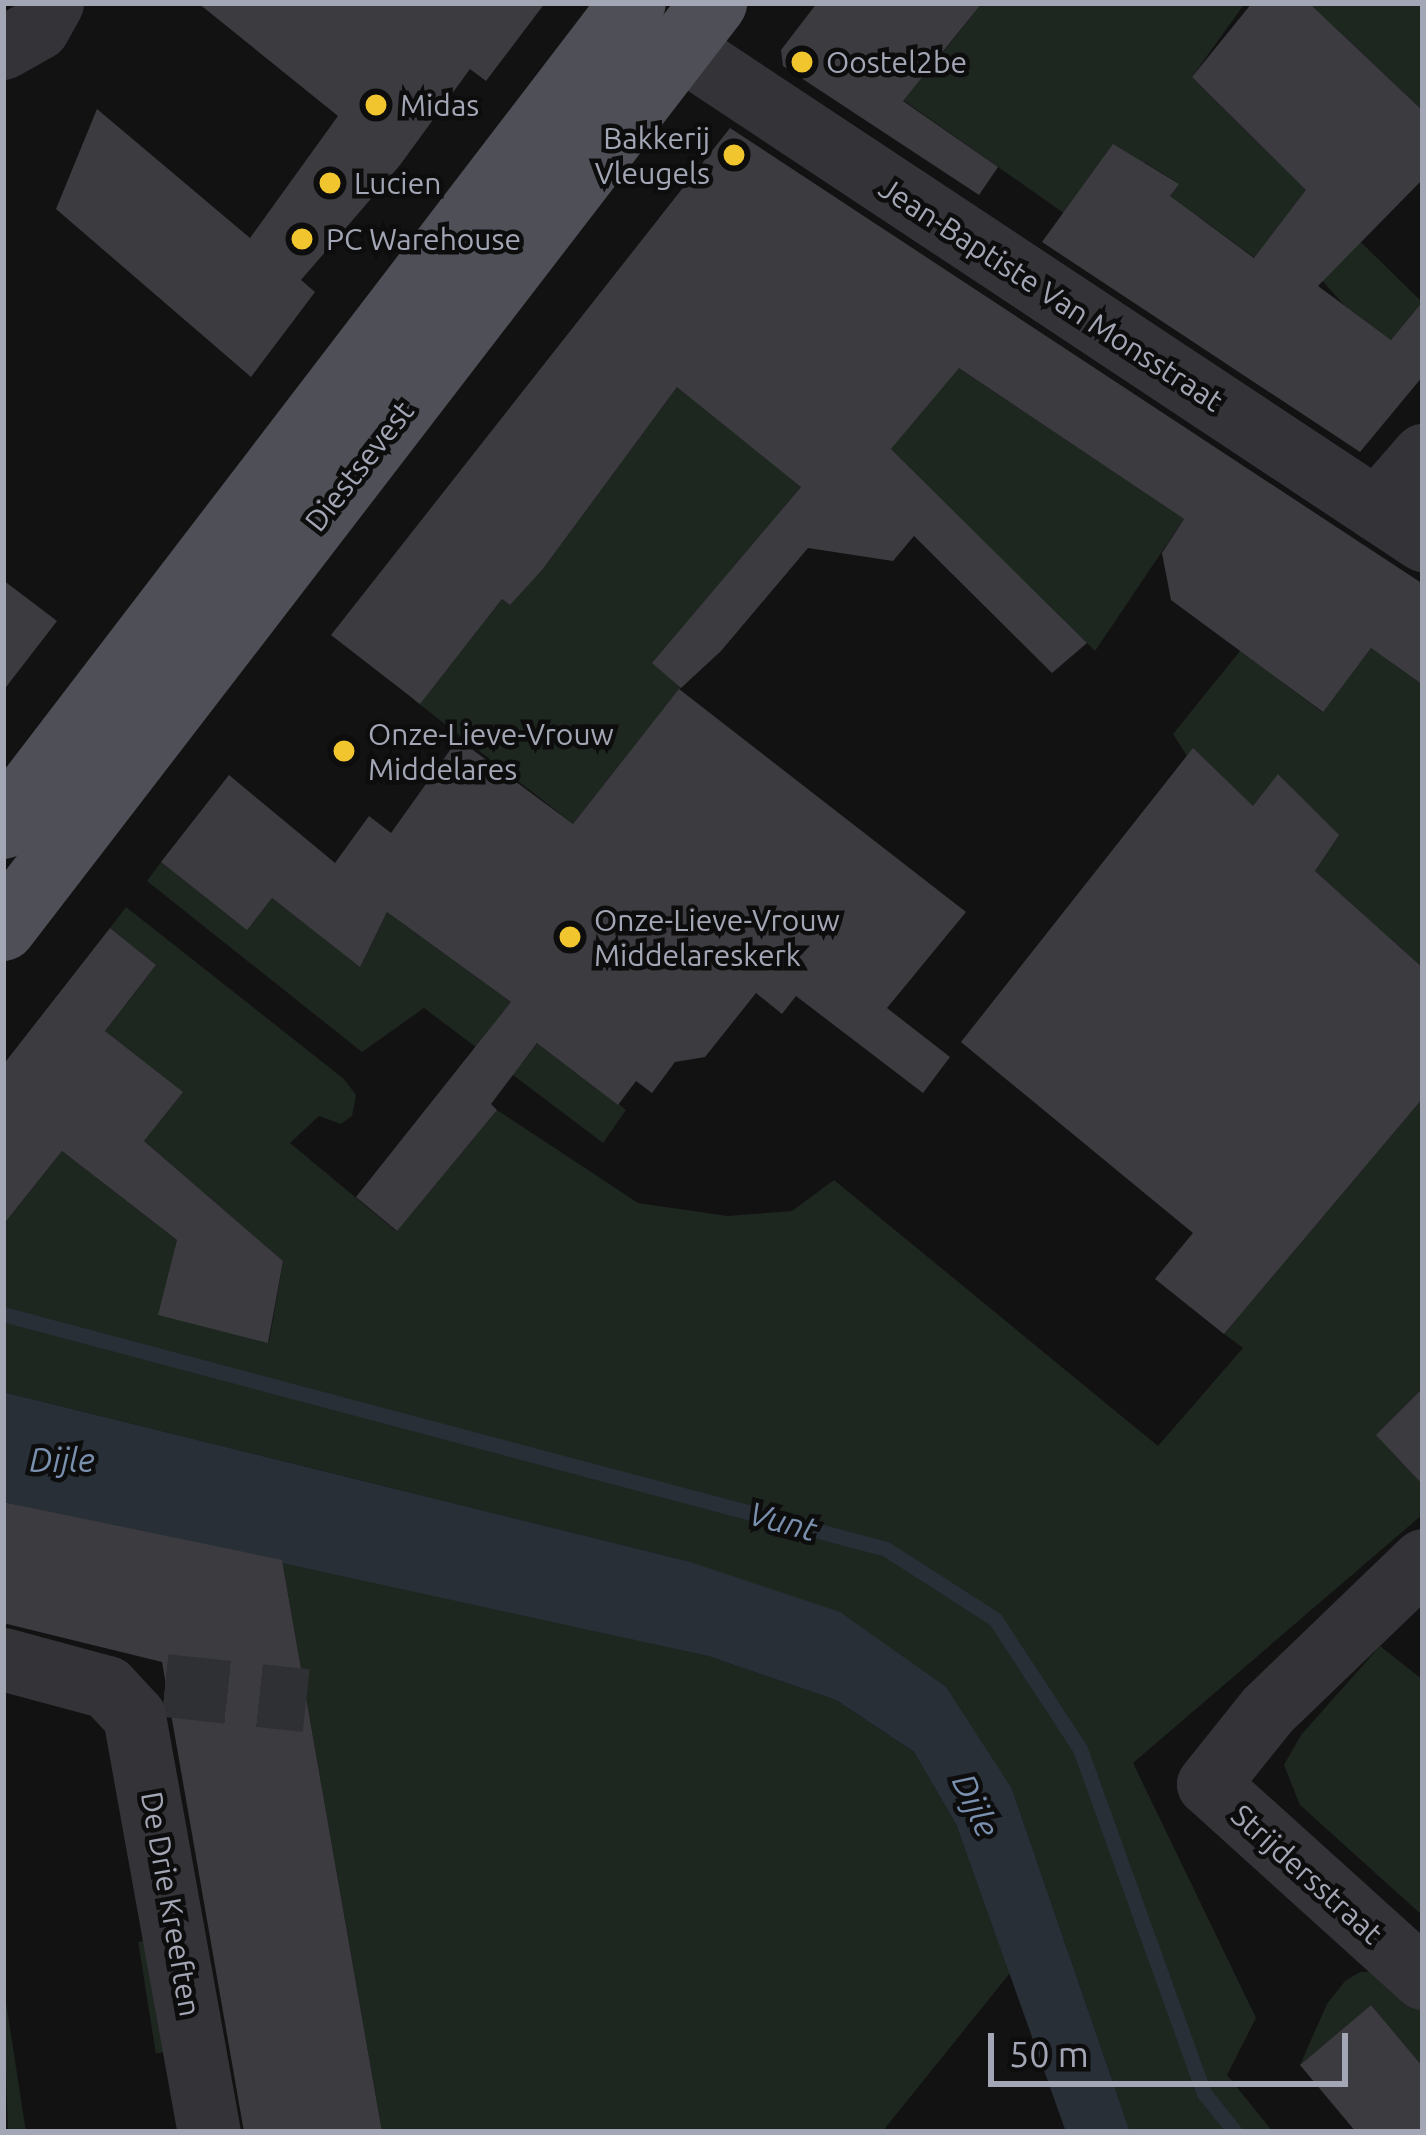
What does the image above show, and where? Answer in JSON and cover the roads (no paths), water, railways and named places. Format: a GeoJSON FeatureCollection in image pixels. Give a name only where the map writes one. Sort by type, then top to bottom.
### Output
{"type":"FeatureCollection","features":[{"type":"Feature","properties":{"kind":"main road"},"geometry":{"type":"LineString","coordinates":[[3,826],[675,18]]}},
{"type":"Feature","properties":{"kind":"main road","name":"Diestsevest"},"geometry":{"type":"LineString","coordinates":[[3,928],[675,18]]}},
{"type":"Feature","properties":{"kind":"street"},"geometry":{"type":"LineString","coordinates":[[3,48],[38,28],[52,3]]}},
{"type":"Feature","properties":{"kind":"street","name":"Jean-Baptiste Van Monsstraat"},"geometry":{"type":"LineString","coordinates":[[675,18],[1400,525]]}},
{"type":"Feature","properties":{"kind":"street"},"geometry":{"type":"LineString","coordinates":[[1400,525],[1423,455]]}},
{"type":"Feature","properties":{"kind":"street","name":"Strijdersstraat"},"geometry":{"type":"LineString","coordinates":[[1423,1561],[1268,1709],[1208,1784],[1423,1978]]}},
{"type":"Feature","properties":{"kind":"street","name":"De Drie Kreeften"},"geometry":{"type":"LineString","coordinates":[[3,1659],[136,1686],[134,1716],[143,1742],[209,2132]]}},
{"type":"Feature","properties":{"kind":"water","name":"Dijle"},"geometry":{"type":"Polygon","coordinates":[[[3,1392],[687,1561],[840,1612],[946,1687],[1012,1789],[1130,2132],[1066,2132],[956,1824],[914,1752],[836,1700],[708,1656],[3,1502],[3,1392]]]}},
{"type":"Feature","properties":{"kind":"waterway","name":"Vunt"},"geometry":{"type":"LineString","coordinates":[[3,1314],[886,1549],[995,1619],[1080,1749],[1204,2093],[1235,2132]]}},
{"type":"Feature","properties":{"kind":"tunnel"},"geometry":{"type":"LineString","coordinates":[[165,1685],[306,1700]]}},
{"type":"Feature","properties":{"kind":"place","name":"Oostel2be"},"geometry":{"type":"Point","coordinates":[802,62]}},
{"type":"Feature","properties":{"kind":"place","name":"Midas"},"geometry":{"type":"Point","coordinates":[376,105]}},
{"type":"Feature","properties":{"kind":"place","name":"Bakkerij Vleugels"},"geometry":{"type":"Point","coordinates":[734,155]}},
{"type":"Feature","properties":{"kind":"place","name":"Lucien"},"geometry":{"type":"Point","coordinates":[330,183]}},
{"type":"Feature","properties":{"kind":"place","name":"PC Warehouse"},"geometry":{"type":"Point","coordinates":[302,239]}},
{"type":"Feature","properties":{"kind":"place","name":"Onze-Lieve-Vrouw Middelares"},"geometry":{"type":"Point","coordinates":[344,751]}},
{"type":"Feature","properties":{"kind":"place","name":"Onze-Lieve-Vrouw Middelareskerk"},"geometry":{"type":"Point","coordinates":[570,937]}}]}
